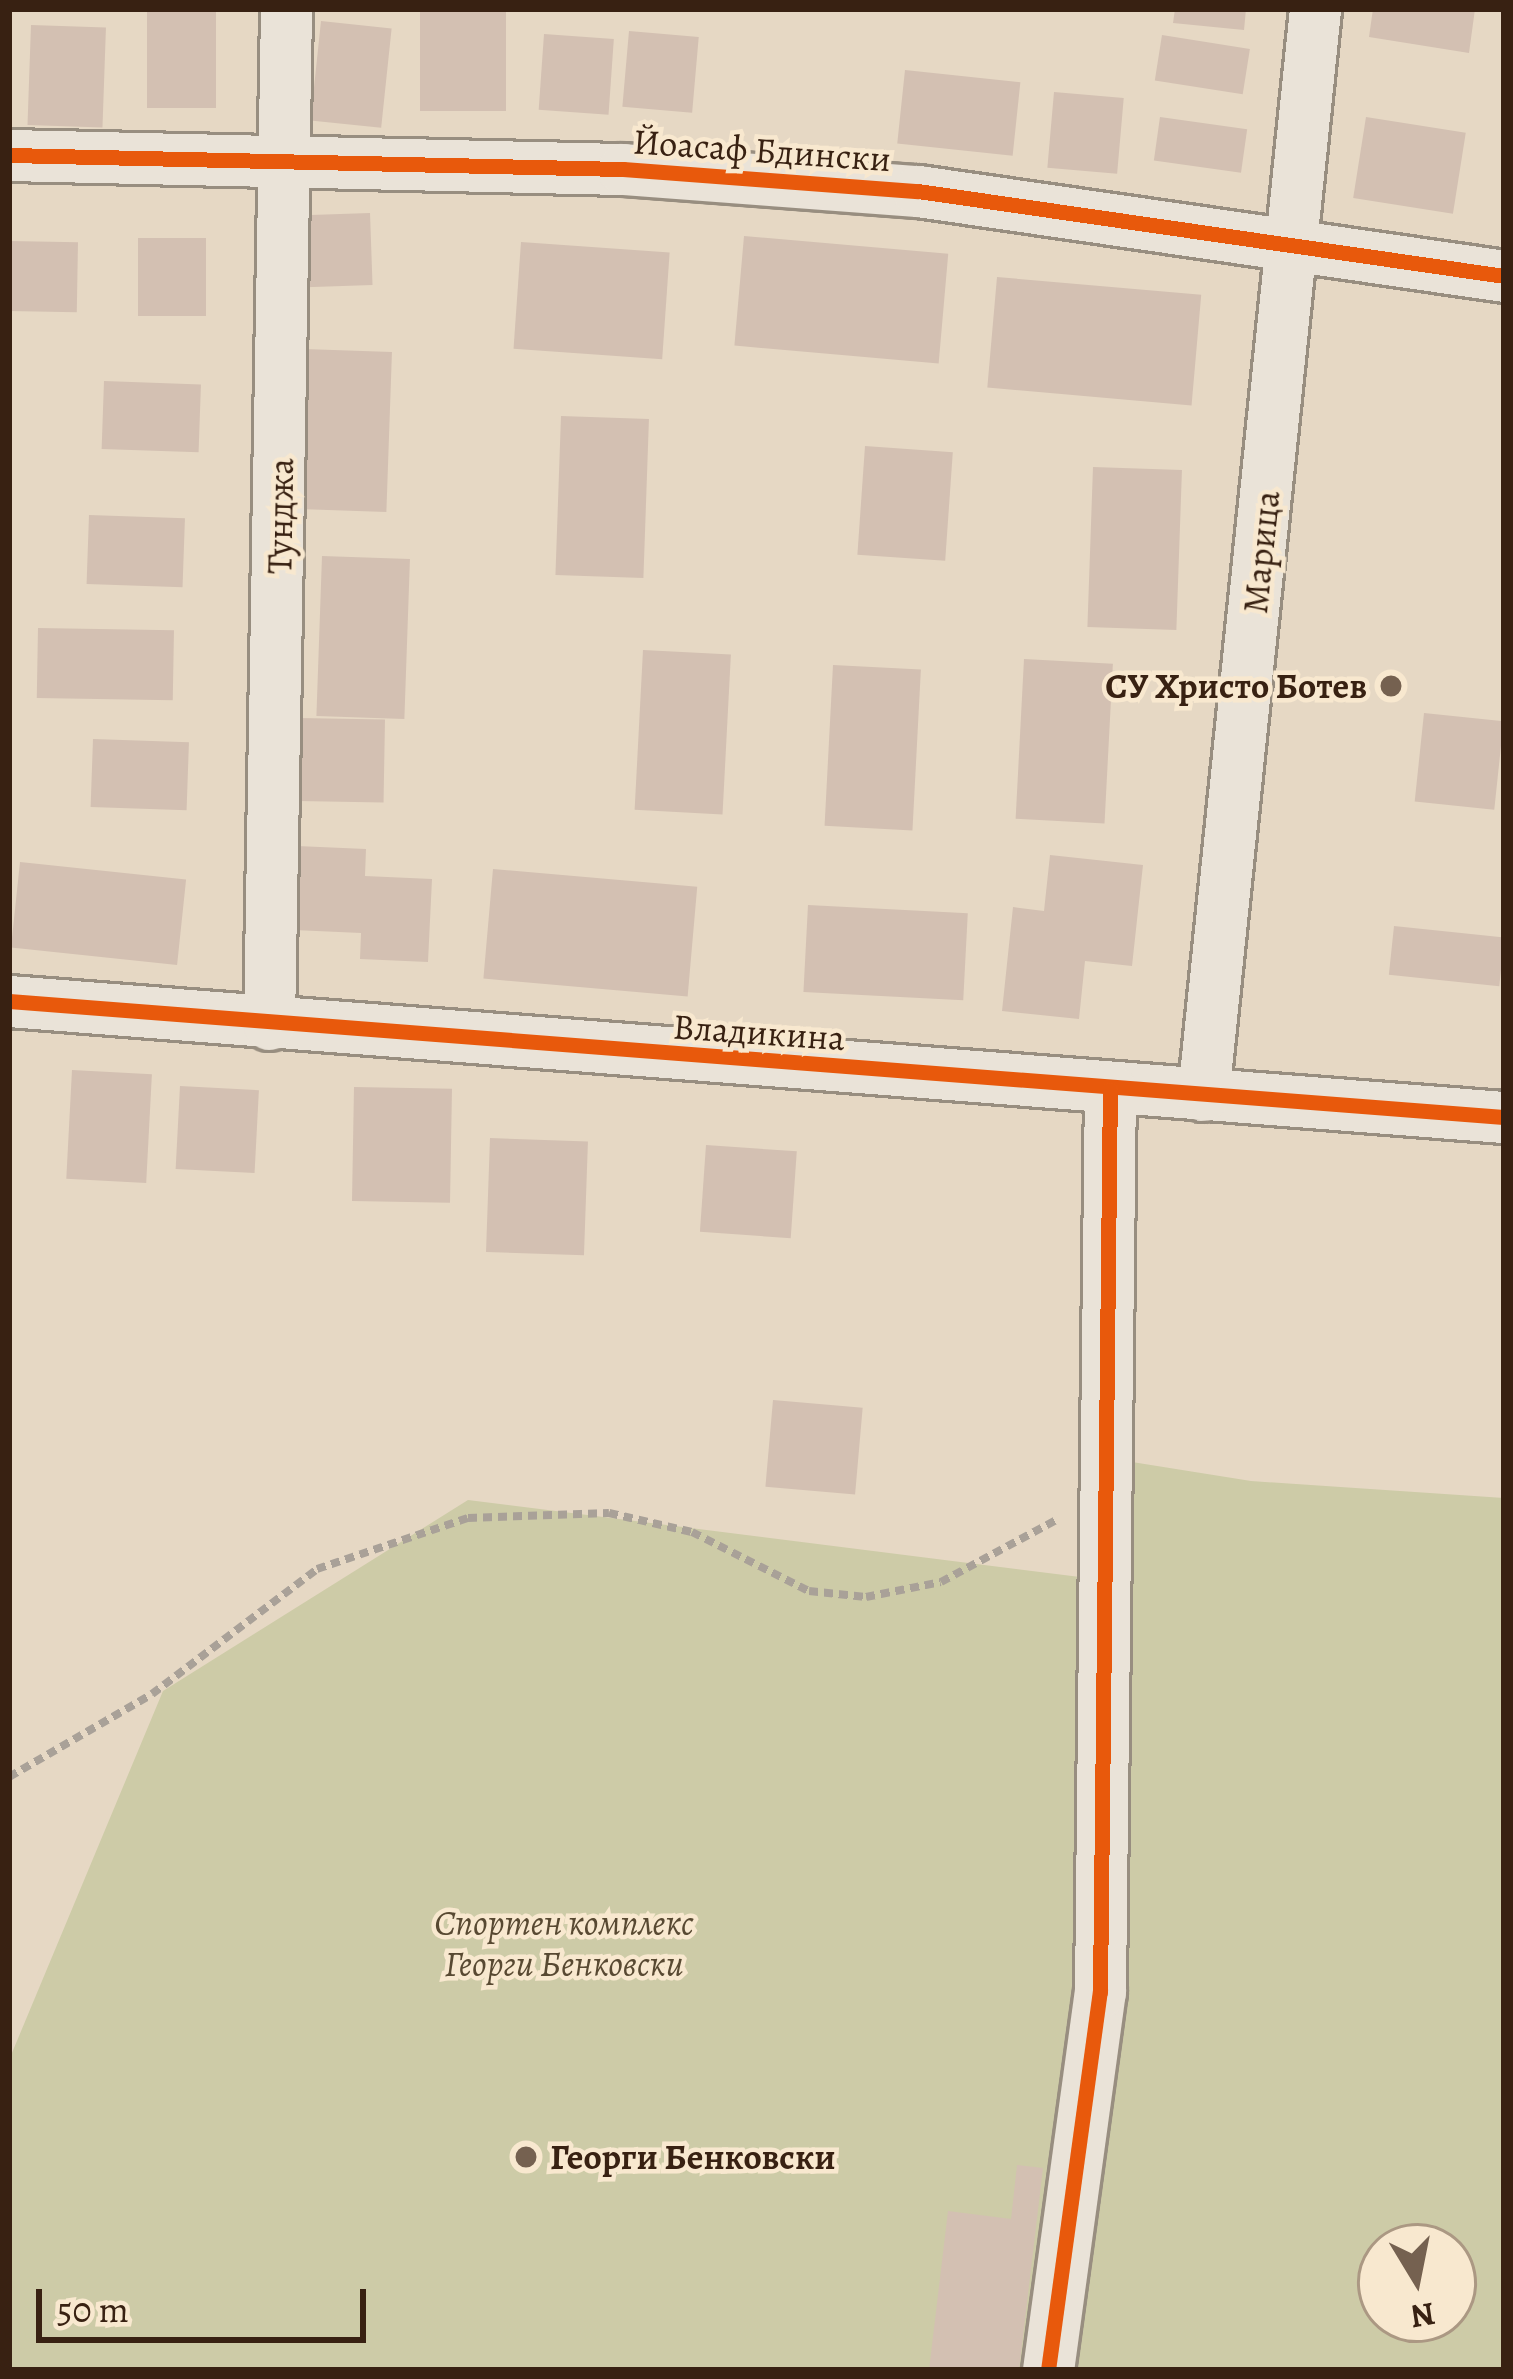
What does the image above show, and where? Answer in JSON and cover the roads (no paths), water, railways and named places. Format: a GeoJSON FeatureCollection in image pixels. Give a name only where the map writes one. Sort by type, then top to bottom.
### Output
{"type":"FeatureCollection","features":[{"type":"Feature","properties":{"kind":"street","name":"Тунджа"},"geometry":{"type":"LineString","coordinates":[[269,1024],[286,9]]}},
{"type":"Feature","properties":{"kind":"street","name":"Марица"},"geometry":{"type":"LineString","coordinates":[[1203,1095],[1294,248],[1315,9]]}},
{"type":"Feature","properties":{"kind":"street","name":"Йоасаф Бдински"},"geometry":{"type":"LineString","coordinates":[[9,155],[287,157],[623,169],[918,191],[1504,277]]}},
{"type":"Feature","properties":{"kind":"street","name":"Владикина"},"geometry":{"type":"LineString","coordinates":[[9,1001],[1504,1117]]}},
{"type":"Feature","properties":{"kind":"street"},"geometry":{"type":"LineString","coordinates":[[1048,2370],[1100,1992],[1111,1089]]}},
{"type":"Feature","properties":{"kind":"place","name":"СУ Христо Ботев"},"geometry":{"type":"Point","coordinates":[1391,686]}},
{"type":"Feature","properties":{"kind":"place","name":"Георги Бенковски"},"geometry":{"type":"Point","coordinates":[526,2157]}},
{"type":"Feature","properties":{"kind":"park label","name":"Спортен комплекс Георги Бенковски"},"geometry":{"type":"Point","coordinates":[564,1942]}}]}
